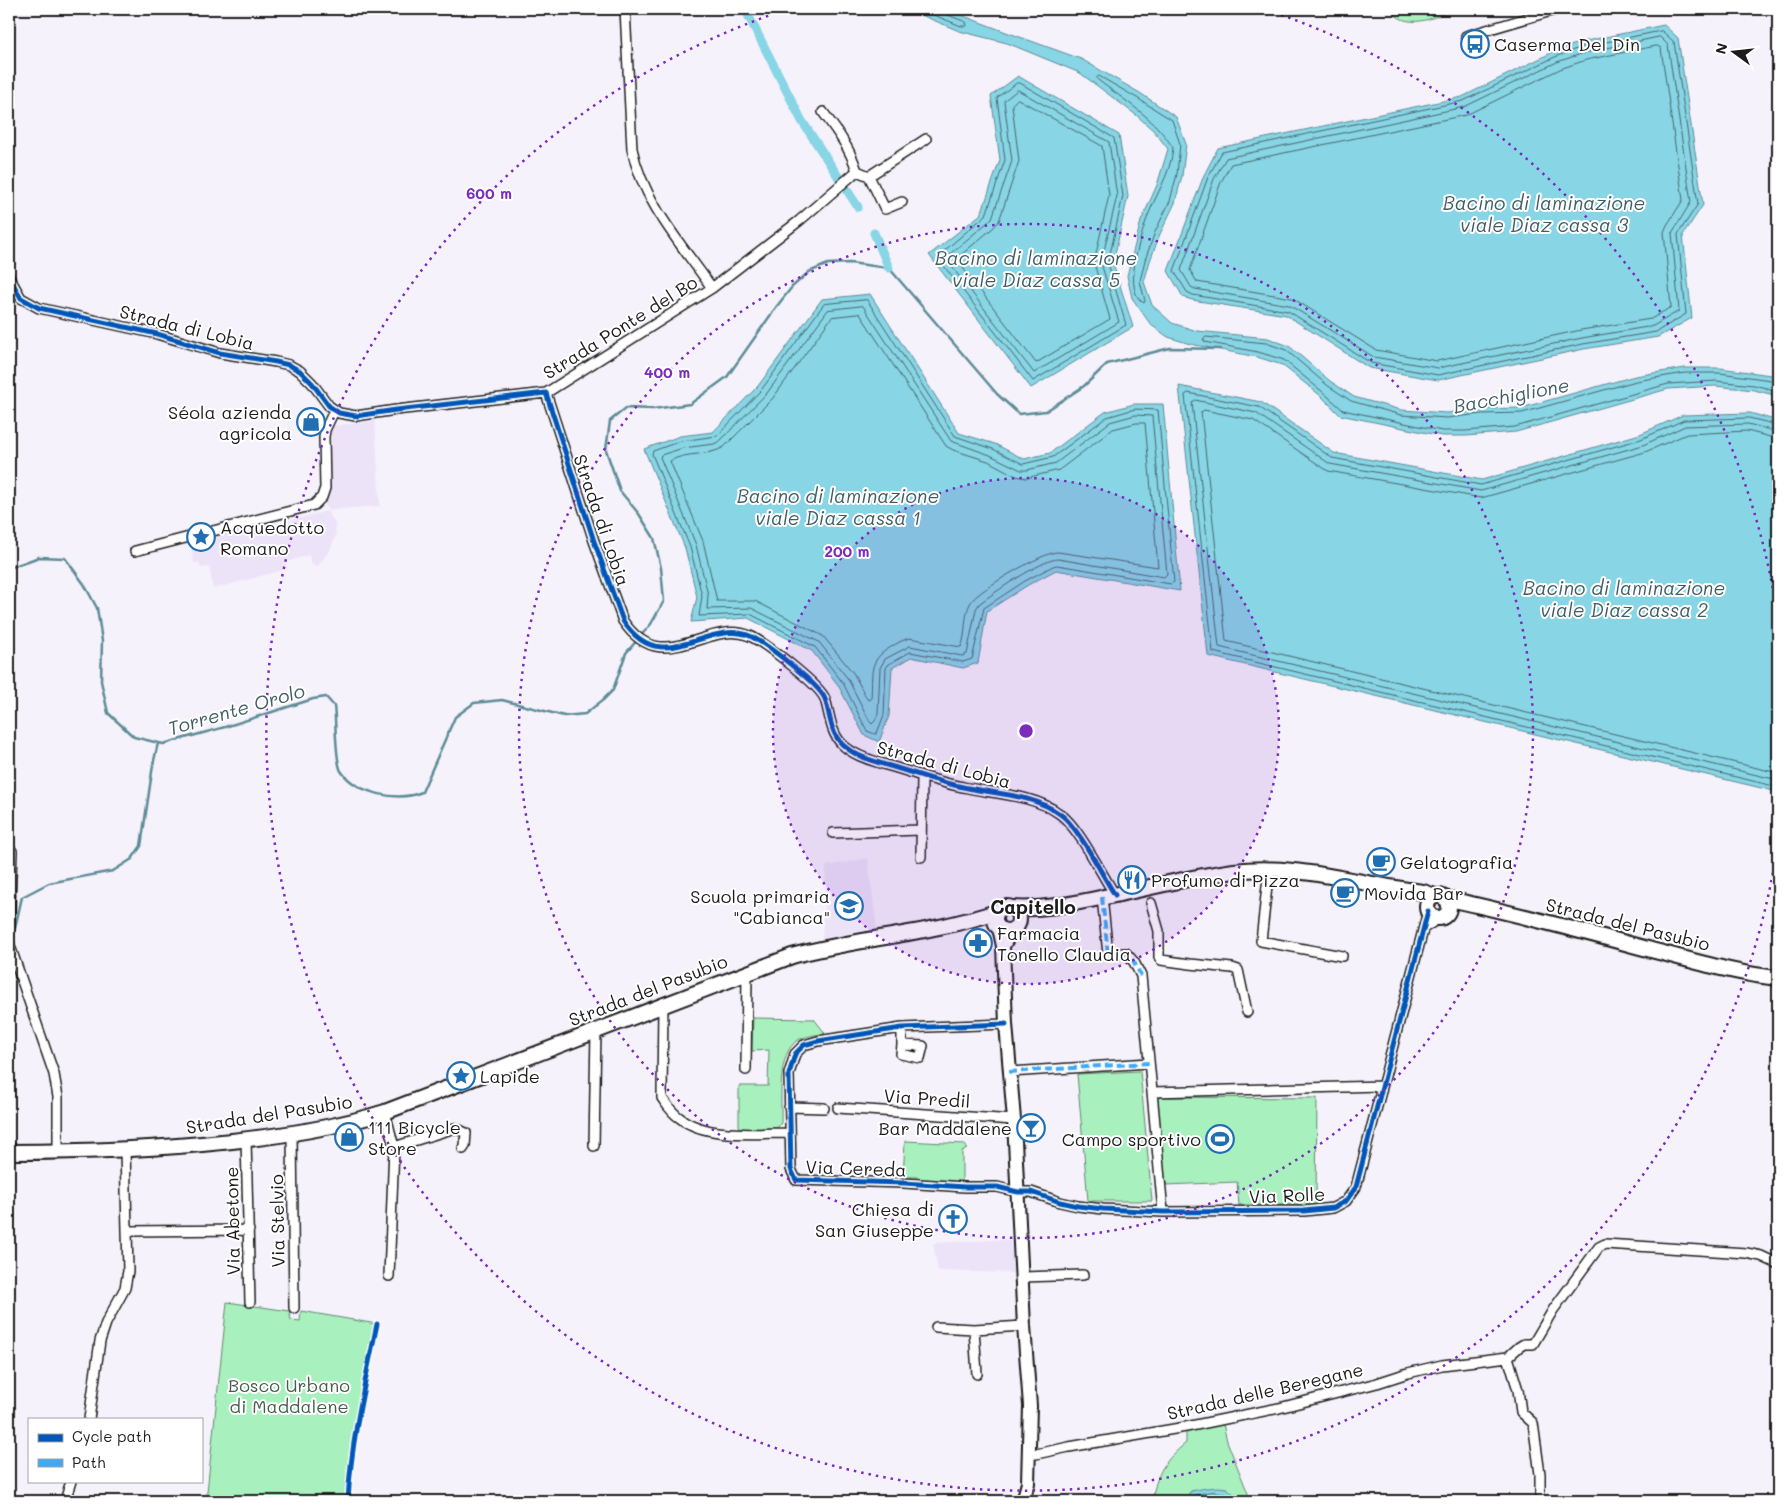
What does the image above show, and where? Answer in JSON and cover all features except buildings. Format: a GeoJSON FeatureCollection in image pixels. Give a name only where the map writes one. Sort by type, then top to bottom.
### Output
{"type":"FeatureCollection","features":[{"type":"Feature","properties":{"kind":"main road"},"geometry":{"type":"LineString","coordinates":[[1004,924],[1108,896],[1150,896],[1235,871],[1269,868],[1307,872],[1411,891],[1437,907]]}},
{"type":"Feature","properties":{"kind":"main road"},"geometry":{"type":"LineString","coordinates":[[1004,924],[1019,915],[1013,908],[1039,908],[1077,903]]}},
{"type":"Feature","properties":{"kind":"main road","name":"Strada del Pasubio"},"geometry":{"type":"LineString","coordinates":[[1437,907],[1469,903],[1698,962],[1762,977],[1778,978]]}},
{"type":"Feature","properties":{"kind":"main road","name":"Strada del Pasubio"},"geometry":{"type":"LineString","coordinates":[[9,1152],[169,1148],[292,1134],[353,1122],[385,1112],[792,956],[826,946],[935,927],[1004,924]]}},
{"type":"Feature","properties":{"kind":"street","name":"Strada Ponte del Bo"},"geometry":{"type":"LineString","coordinates":[[624,9],[632,149],[636,169],[644,188],[684,250],[712,288]]}},
{"type":"Feature","properties":{"kind":"street"},"geometry":{"type":"LineString","coordinates":[[1466,36],[1558,9]]}},
{"type":"Feature","properties":{"kind":"street"},"geometry":{"type":"LineString","coordinates":[[823,112],[844,141],[857,171],[869,176],[885,209],[902,202]]}},
{"type":"Feature","properties":{"kind":"street"},"geometry":{"type":"LineString","coordinates":[[869,176],[926,138]]}},
{"type":"Feature","properties":{"kind":"street","name":"Strada Ponte del Bo"},"geometry":{"type":"LineString","coordinates":[[546,393],[712,288],[800,221],[857,171]]}},
{"type":"Feature","properties":{"kind":"street","name":"Strada di Lobia"},"geometry":{"type":"LineString","coordinates":[[9,277],[21,298],[40,308],[157,334],[220,353],[289,365],[300,371],[334,411]]}},
{"type":"Feature","properties":{"kind":"street"},"geometry":{"type":"LineString","coordinates":[[135,551],[314,505],[322,497],[324,488],[324,437],[325,430],[334,411],[356,416],[546,393]]}},
{"type":"Feature","properties":{"kind":"street","name":"Strada di Lobia"},"geometry":{"type":"LineString","coordinates":[[546,393],[594,541],[623,621],[638,638],[645,644],[680,646],[709,637],[732,633],[749,636],[765,644],[784,659],[824,697],[833,730],[842,744],[859,756],[962,787],[1028,800],[1061,814],[1073,827],[1108,896]]}},
{"type":"Feature","properties":{"kind":"street"},"geometry":{"type":"LineString","coordinates":[[921,857],[922,776]]}},
{"type":"Feature","properties":{"kind":"street"},"geometry":{"type":"LineString","coordinates":[[833,833],[920,830]]}},
{"type":"Feature","properties":{"kind":"street"},"geometry":{"type":"LineString","coordinates":[[9,930],[12,852]]}},
{"type":"Feature","properties":{"kind":"street"},"geometry":{"type":"LineString","coordinates":[[1269,868],[1261,942],[1342,956]]}},
{"type":"Feature","properties":{"kind":"street"},"geometry":{"type":"LineString","coordinates":[[1108,896],[1108,954],[1126,953],[1134,962],[1141,976],[1163,1212]]}},
{"type":"Feature","properties":{"kind":"street"},"geometry":{"type":"LineString","coordinates":[[1150,896],[1159,931],[1159,957],[1161,960],[1238,970],[1247,1012]]}},
{"type":"Feature","properties":{"kind":"street"},"geometry":{"type":"LineString","coordinates":[[1424,928],[1437,907]]}},
{"type":"Feature","properties":{"kind":"street","name":"Via Rolle"},"geometry":{"type":"LineString","coordinates":[[1018,1192],[1031,1192],[1060,1202],[1103,1209],[1163,1212],[1304,1211],[1333,1208],[1341,1205],[1356,1187],[1424,928],[1437,907]]}},
{"type":"Feature","properties":{"kind":"street"},"geometry":{"type":"LineString","coordinates":[[1004,924],[1006,1024],[1014,1120],[1024,1326],[1030,1406],[1028,1483],[1023,1501]]}},
{"type":"Feature","properties":{"kind":"street"},"geometry":{"type":"LineString","coordinates":[[9,943],[54,1074],[58,1096],[58,1152]]}},
{"type":"Feature","properties":{"kind":"street","name":"Strada del Pasubio"},"geometry":{"type":"LineString","coordinates":[[746,1070],[747,972]]}},
{"type":"Feature","properties":{"kind":"street"},"geometry":{"type":"LineString","coordinates":[[663,1004],[662,1098],[671,1110],[680,1119],[699,1127],[726,1134],[789,1134]]}},
{"type":"Feature","properties":{"kind":"street","name":"Via Cereda"},"geometry":{"type":"LineString","coordinates":[[1006,1024],[902,1028],[818,1040],[804,1045],[795,1054],[789,1074],[788,1107],[791,1169],[796,1180],[997,1187],[1018,1192]]}},
{"type":"Feature","properties":{"kind":"street"},"geometry":{"type":"LineString","coordinates":[[902,1028],[902,1045]]}},
{"type":"Feature","properties":{"kind":"street"},"geometry":{"type":"LineString","coordinates":[[594,1146],[596,1030]]}},
{"type":"Feature","properties":{"kind":"street"},"geometry":{"type":"LineString","coordinates":[[1009,1072],[1149,1064]]}},
{"type":"Feature","properties":{"kind":"street"},"geometry":{"type":"LineString","coordinates":[[1152,1092],[1382,1086]]}},
{"type":"Feature","properties":{"kind":"street"},"geometry":{"type":"LineString","coordinates":[[788,1107],[824,1108]]}},
{"type":"Feature","properties":{"kind":"street","name":"Via Predil"},"geometry":{"type":"LineString","coordinates":[[838,1108],[1014,1120]]}},
{"type":"Feature","properties":{"kind":"street"},"geometry":{"type":"LineString","coordinates":[[385,1112],[394,1147],[389,1276]]}},
{"type":"Feature","properties":{"kind":"street"},"geometry":{"type":"LineString","coordinates":[[394,1147],[455,1128],[466,1133],[463,1149]]}},
{"type":"Feature","properties":{"kind":"street","name":"Via Stelvio"},"geometry":{"type":"LineString","coordinates":[[292,1134],[294,1308]]}},
{"type":"Feature","properties":{"kind":"street","name":"Via Abetone"},"geometry":{"type":"LineString","coordinates":[[246,1139],[250,1302]]}},
{"type":"Feature","properties":{"kind":"street"},"geometry":{"type":"LineString","coordinates":[[89,1418],[103,1332],[125,1288],[128,1272],[125,1150]]}},
{"type":"Feature","properties":{"kind":"street"},"geometry":{"type":"LineString","coordinates":[[128,1232],[249,1230]]}},
{"type":"Feature","properties":{"kind":"street","name":"Strada delle Beregane"},"geometry":{"type":"LineString","coordinates":[[1029,1454],[1251,1414],[1442,1365],[1508,1357],[1524,1344],[1533,1344],[1553,1310],[1599,1248],[1605,1244],[1746,1252],[1761,1256],[1778,1264]]}},
{"type":"Feature","properties":{"kind":"street"},"geometry":{"type":"LineString","coordinates":[[1022,1277],[1083,1274]]}},
{"type":"Feature","properties":{"kind":"street"},"geometry":{"type":"LineString","coordinates":[[936,1326],[974,1329],[1024,1326]]}},
{"type":"Feature","properties":{"kind":"street"},"geometry":{"type":"LineString","coordinates":[[974,1329],[977,1374]]}},
{"type":"Feature","properties":{"kind":"street"},"geometry":{"type":"LineString","coordinates":[[1508,1357],[1518,1390],[1521,1412],[1533,1423],[1540,1474],[1540,1501]]}},
{"type":"Feature","properties":{"kind":"street"},"geometry":{"type":"LineString","coordinates":[[65,1501],[71,1482]]}},
{"type":"Feature","properties":{"kind":"shaded area"},"geometry":{"type":"Polygon","coordinates":[[[375,421],[380,506],[329,510],[322,501],[326,444],[331,444],[330,426],[375,421]]]}},
{"type":"Feature","properties":{"kind":"shaded area"},"geometry":{"type":"Polygon","coordinates":[[[327,511],[335,523],[336,535],[330,550],[317,567],[311,564],[309,555],[286,562],[287,569],[213,589],[209,567],[201,568],[199,562],[194,563],[190,544],[195,543],[195,541],[239,528],[241,533],[327,511]]]}},
{"type":"Feature","properties":{"kind":"shaded area","name":"Scuola primaria \"Cabianca\""},"geometry":{"type":"Polygon","coordinates":[[[868,858],[877,930],[822,942],[826,866],[868,858]]]}},
{"type":"Feature","properties":{"kind":"shaded area"},"geometry":{"type":"Polygon","coordinates":[[[1011,1239],[1014,1273],[938,1271],[933,1243],[1011,1239]]]}},
{"type":"Feature","properties":{"kind":"green space"},"geometry":{"type":"Polygon","coordinates":[[[1389,9],[1454,9],[1429,19],[1412,21],[1396,16],[1389,9]]]}},
{"type":"Feature","properties":{"kind":"green space"},"geometry":{"type":"Polygon","coordinates":[[[753,1018],[814,1019],[825,1033],[798,1040],[786,1056],[783,1066],[781,1090],[781,1123],[777,1128],[739,1129],[739,1086],[768,1086],[769,1050],[752,1051],[753,1018]]]}},
{"type":"Feature","properties":{"kind":"green space"},"geometry":{"type":"Polygon","coordinates":[[[1140,1071],[1152,1201],[1088,1201],[1077,1074],[1140,1071]]]}},
{"type":"Feature","properties":{"kind":"green space","name":"Campo sportivo"},"geometry":{"type":"Polygon","coordinates":[[[1155,1097],[1317,1098],[1316,1205],[1239,1205],[1237,1182],[1166,1185],[1166,1181],[1160,1181],[1155,1097]]]}},
{"type":"Feature","properties":{"kind":"green space"},"geometry":{"type":"Polygon","coordinates":[[[905,1141],[965,1144],[967,1149],[962,1151],[962,1182],[917,1180],[917,1177],[903,1179],[905,1141]]]}},
{"type":"Feature","properties":{"kind":"green space","name":"Bosco Urbano di Maddalene"},"geometry":{"type":"Polygon","coordinates":[[[227,1302],[289,1311],[291,1320],[300,1321],[301,1311],[377,1324],[355,1434],[348,1501],[206,1501],[227,1302]]]}},
{"type":"Feature","properties":{"kind":"green space"},"geometry":{"type":"Polygon","coordinates":[[[1222,1420],[1227,1441],[1251,1501],[1241,1501],[1237,1497],[1191,1491],[1184,1501],[1152,1501],[1156,1482],[1163,1468],[1172,1456],[1186,1443],[1186,1427],[1222,1420]]]}},
{"type":"Feature","properties":{"kind":"water","name":"Bacchiglione"},"geometry":{"type":"Polygon","coordinates":[[[907,9],[945,9],[1081,59],[1140,93],[1176,117],[1186,144],[1182,176],[1175,203],[1160,234],[1144,282],[1152,305],[1172,323],[1197,331],[1268,338],[1289,346],[1330,381],[1354,397],[1401,410],[1447,413],[1480,409],[1521,408],[1635,376],[1685,368],[1720,368],[1778,376],[1778,396],[1754,390],[1715,386],[1668,389],[1516,432],[1466,436],[1442,436],[1340,415],[1321,396],[1282,365],[1257,357],[1190,344],[1168,337],[1151,325],[1132,298],[1127,276],[1141,221],[1157,185],[1168,149],[1154,131],[1080,73],[1007,43],[959,31],[907,9]]]}},
{"type":"Feature","properties":{"kind":"water","name":"Bacino di laminazione viale Diaz cassa 3"},"geometry":{"type":"Polygon","coordinates":[[[1664,25],[1678,38],[1703,205],[1683,235],[1692,318],[1658,337],[1584,349],[1438,380],[1369,368],[1286,315],[1183,297],[1168,271],[1204,175],[1218,148],[1462,97],[1553,52],[1581,42],[1664,25]]]}},
{"type":"Feature","properties":{"kind":"water","name":"Bacino di laminazione viale Diaz cassa 5"},"geometry":{"type":"Polygon","coordinates":[[[1018,76],[1119,135],[1128,196],[1113,263],[1133,327],[1031,388],[929,255],[981,214],[1000,160],[991,96],[1018,76]]]}},
{"type":"Feature","properties":{"kind":"water","name":"Bacino di laminazione viale Diaz cassa 1"},"geometry":{"type":"Polygon","coordinates":[[[870,294],[959,433],[995,444],[1024,459],[1050,453],[1105,412],[1134,404],[1163,404],[1180,591],[1056,570],[987,611],[978,663],[963,668],[911,657],[892,668],[889,716],[879,742],[864,735],[838,685],[812,651],[748,618],[691,622],[697,597],[685,548],[644,449],[680,436],[713,432],[758,386],[822,299],[870,294]]]}},
{"type":"Feature","properties":{"kind":"water","name":"Bacino di laminazione viale Diaz cassa 2"},"geometry":{"type":"Polygon","coordinates":[[[1179,386],[1261,402],[1334,453],[1482,480],[1640,434],[1683,415],[1750,413],[1778,421],[1778,792],[1208,656],[1179,386]]]}},
{"type":"Feature","properties":{"kind":"water"},"geometry":{"type":"Polygon","coordinates":[[[1219,1487],[1227,1488],[1241,1501],[1184,1501],[1191,1491],[1219,1487]]]}},
{"type":"Feature","properties":{"kind":"waterway"},"geometry":{"type":"LineString","coordinates":[[745,9],[802,121],[858,207]]}},
{"type":"Feature","properties":{"kind":"waterway"},"geometry":{"type":"LineString","coordinates":[[874,233],[889,268]]}},
{"type":"Feature","properties":{"kind":"waterway","name":"Torrente Orolo"},"geometry":{"type":"LineString","coordinates":[[9,568],[39,557],[65,558],[84,584],[97,608],[102,641],[101,681],[108,713],[134,737],[163,744],[225,727],[313,699],[326,697],[334,706],[339,766],[348,779],[378,794],[390,796],[412,795],[422,792],[455,717],[474,703],[502,700],[564,716],[585,714],[613,690],[626,653],[651,624],[664,601],[661,568],[654,538],[639,514],[620,491],[606,450],[610,421],[626,408],[653,409],[690,404],[727,377],[777,306],[792,287],[809,272],[828,264],[850,263],[889,268],[997,394],[1019,414],[1046,411],[1084,386],[1107,364],[1170,348],[1220,349]]}},
{"type":"Feature","properties":{"kind":"waterway"},"geometry":{"type":"LineString","coordinates":[[12,929],[15,928],[22,897],[49,883],[113,871],[132,859],[141,846],[158,743]]}},
{"type":"Feature","properties":{"kind":"marked path"},"geometry":{"type":"LineString","coordinates":[[1102,897],[1108,954],[1126,953],[1134,962],[1141,976]]}},
{"type":"Feature","properties":{"kind":"marked path"},"geometry":{"type":"LineString","coordinates":[[1009,1072],[1149,1063]]}},
{"type":"Feature","properties":{"kind":"cycle path"},"geometry":{"type":"LineString","coordinates":[[9,277],[21,298],[39,308],[157,334],[220,353],[289,365],[300,371],[312,383],[329,406],[339,413],[356,416],[546,393],[594,541],[623,621],[638,638],[654,646],[669,647],[717,634],[734,633],[750,636],[791,665],[821,693],[825,699],[835,734],[847,748],[857,755],[934,780],[1026,799],[1049,807],[1067,820],[1074,829],[1115,895]]}},
{"type":"Feature","properties":{"kind":"cycle path"},"geometry":{"type":"LineString","coordinates":[[1006,1024],[902,1028],[818,1041],[804,1045],[795,1054],[789,1074],[791,1169],[796,1180],[997,1187],[1018,1192],[1031,1192],[1078,1206],[1103,1209],[1163,1212],[1304,1211],[1333,1208],[1346,1201],[1356,1187],[1428,911]]}},
{"type":"Feature","properties":{"kind":"cycle path"},"geometry":{"type":"LineString","coordinates":[[348,1501],[355,1434],[377,1324]]}},
{"type":"Feature","properties":{"kind":"place","name":"Caserma Del Din"},"geometry":{"type":"Point","coordinates":[1475,44]}},
{"type":"Feature","properties":{"kind":"place","name":"Séola azienda agricola"},"geometry":{"type":"Point","coordinates":[311,422]}},
{"type":"Feature","properties":{"kind":"place","name":"Acquedotto Romano"},"geometry":{"type":"Point","coordinates":[201,537]}},
{"type":"Feature","properties":{"kind":"place","name":"Gelatografia"},"geometry":{"type":"Point","coordinates":[1381,862]}},
{"type":"Feature","properties":{"kind":"place","name":"Profumo di Pizza"},"geometry":{"type":"Point","coordinates":[1132,880]}},
{"type":"Feature","properties":{"kind":"place","name":"Movida Bar"},"geometry":{"type":"Point","coordinates":[1345,893]}},
{"type":"Feature","properties":{"kind":"place","name":"Scuola primaria \"Cabianca\""},"geometry":{"type":"Point","coordinates":[849,906]}},
{"type":"Feature","properties":{"kind":"place","name":"Farmacia Tonello Claudia"},"geometry":{"type":"Point","coordinates":[978,943]}},
{"type":"Feature","properties":{"kind":"place","name":"Lapide"},"geometry":{"type":"Point","coordinates":[461,1076]}},
{"type":"Feature","properties":{"kind":"place","name":"Bar Maddalene"},"geometry":{"type":"Point","coordinates":[1031,1128]}},
{"type":"Feature","properties":{"kind":"place","name":"111 Bicycle Store"},"geometry":{"type":"Point","coordinates":[349,1137]}},
{"type":"Feature","properties":{"kind":"place","name":"Campo sportivo"},"geometry":{"type":"Point","coordinates":[1220,1139]}},
{"type":"Feature","properties":{"kind":"place","name":"Chiesa di San Giuseppe"},"geometry":{"type":"Point","coordinates":[953,1219]}},
{"type":"Feature","properties":{"kind":"district","name":"Capitello"},"geometry":{"type":"Point","coordinates":[1033,906]}}]}
